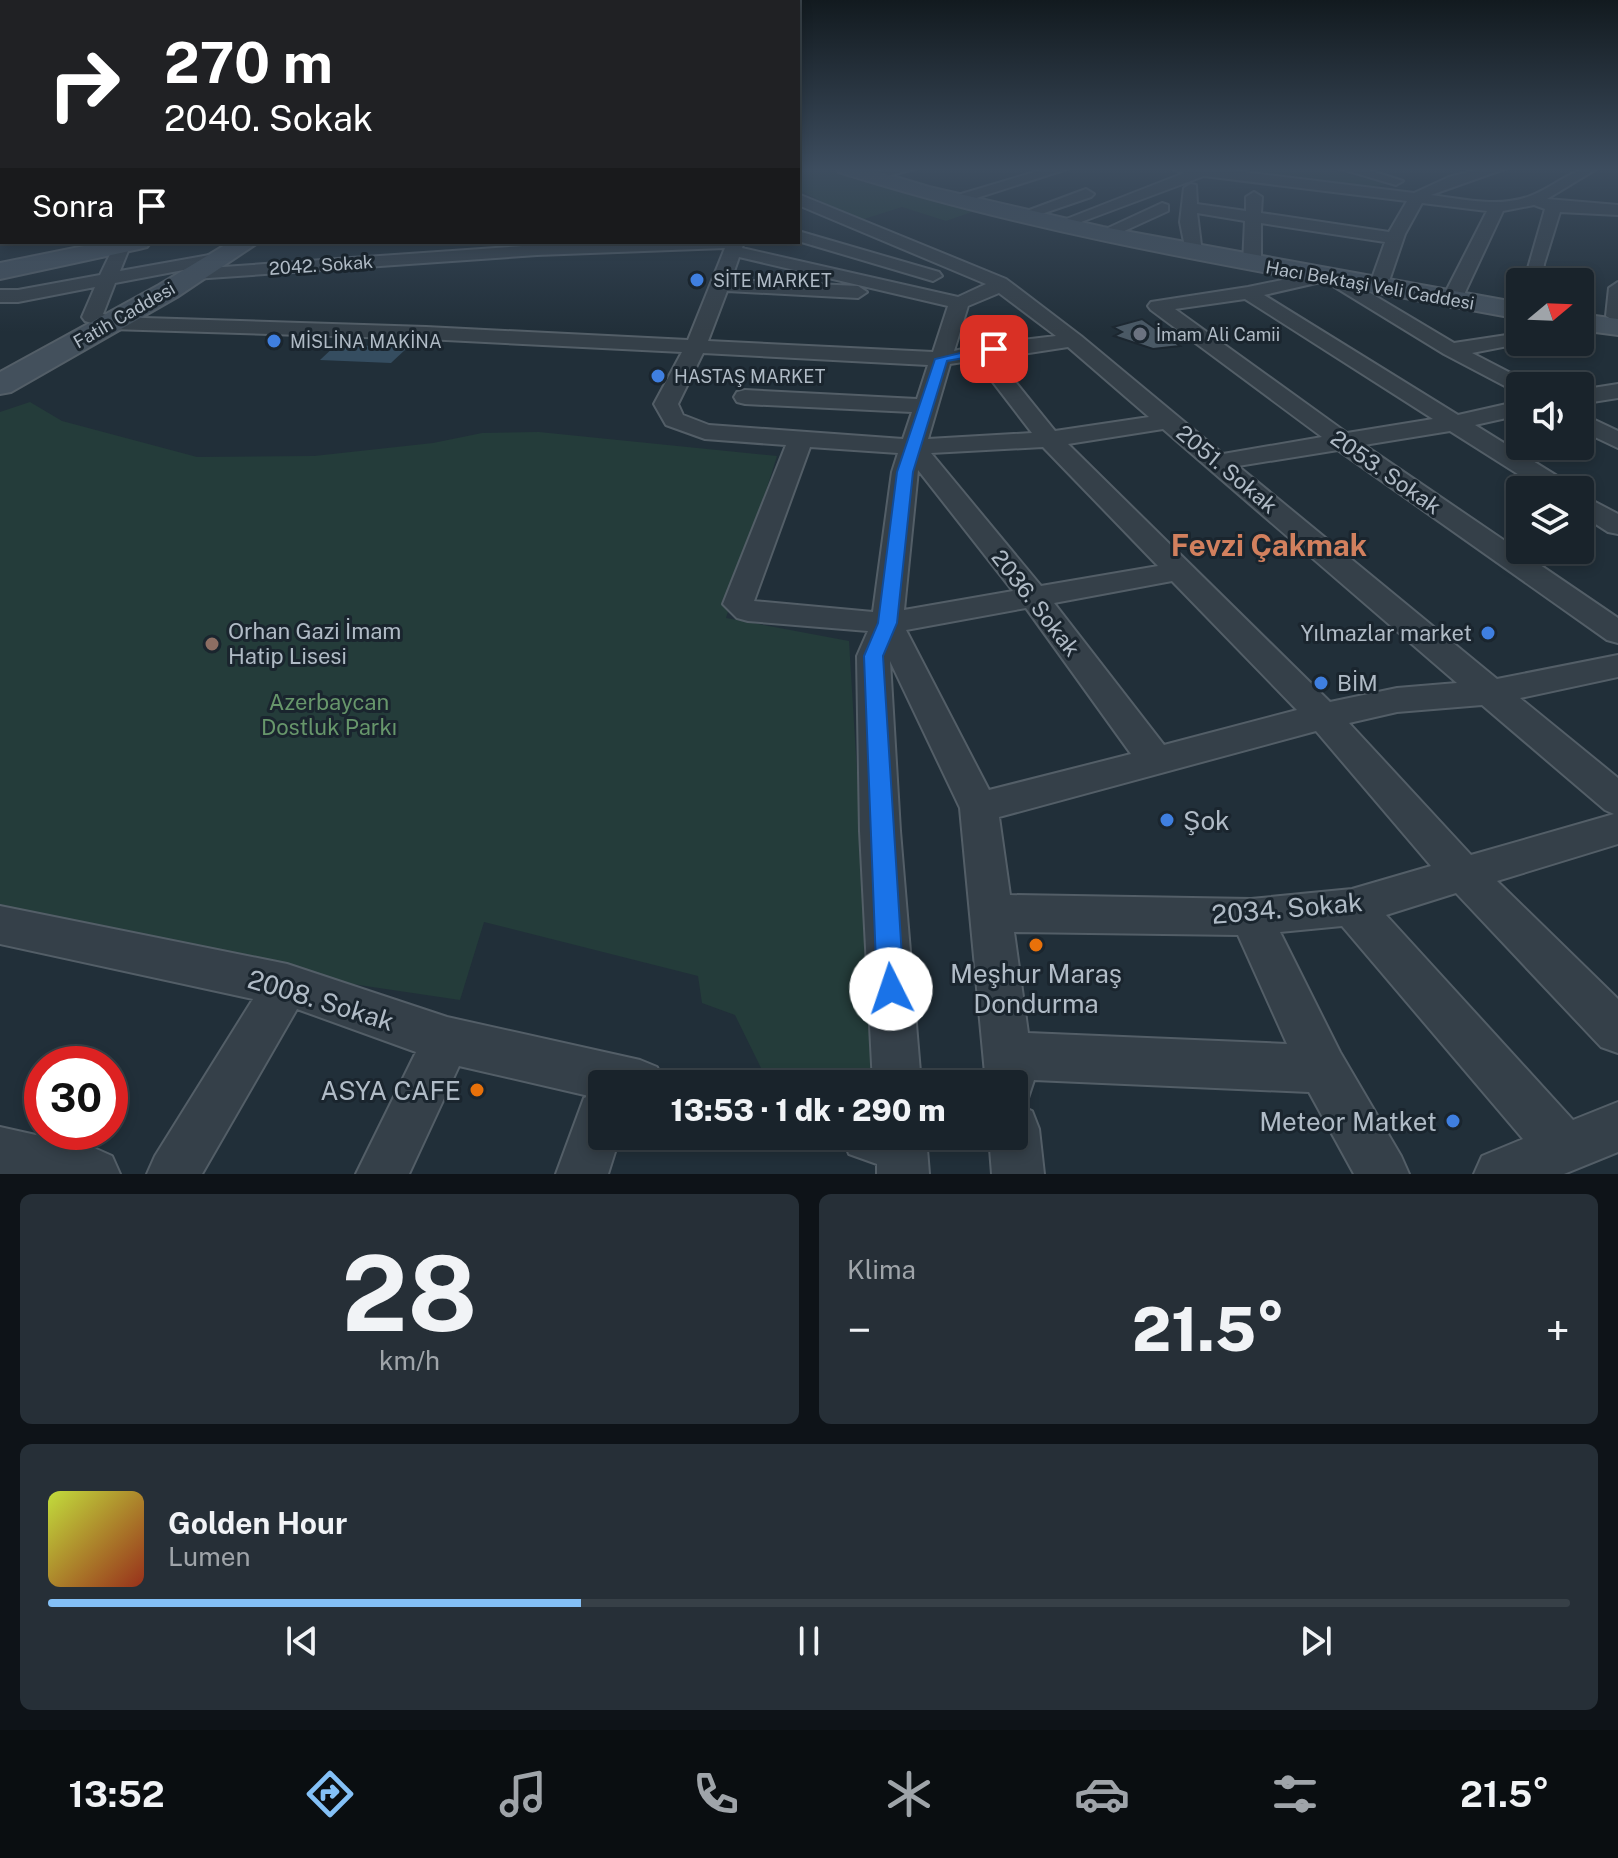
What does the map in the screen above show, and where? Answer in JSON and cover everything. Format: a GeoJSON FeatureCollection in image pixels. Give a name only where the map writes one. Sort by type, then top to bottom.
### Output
{"type":"FeatureCollection","features":[{"type":"Feature","properties":{"kind":"street","name":"2051. Sokak"},"geometry":{"type":"LineString","coordinates":[[840,223],[1074,340],[1618,800]]}},
{"type":"Feature","properties":{"kind":"street","name":"Hacı Bektaşi Veli Caddesi"},"geometry":{"type":"LineString","coordinates":[[1050,223],[1252,264],[1320,239],[1378,287],[1506,309]]}},
{"type":"Feature","properties":{"kind":"street"},"geometry":{"type":"LineString","coordinates":[[1059,225],[1064,223]]}},
{"type":"Feature","properties":{"kind":"street"},"geometry":{"type":"LineString","coordinates":[[1103,234],[1128,223]]}},
{"type":"Feature","properties":{"kind":"street"},"geometry":{"type":"LineString","coordinates":[[1188,223],[1193,253]]}},
{"type":"Feature","properties":{"kind":"street"},"geometry":{"type":"LineString","coordinates":[[1252,223],[1252,264]]}},
{"type":"Feature","properties":{"kind":"street"},"geometry":{"type":"LineString","coordinates":[[1270,223],[1320,239],[1395,238]]}},
{"type":"Feature","properties":{"kind":"street"},"geometry":{"type":"LineString","coordinates":[[1302,223],[1451,350],[1506,379]]}},
{"type":"Feature","properties":{"kind":"street"},"geometry":{"type":"LineString","coordinates":[[1346,223],[1248,293],[1539,476]]}},
{"type":"Feature","properties":{"kind":"street"},"geometry":{"type":"LineString","coordinates":[[1378,287],[1400,223]]}},
{"type":"Feature","properties":{"kind":"street"},"geometry":{"type":"LineString","coordinates":[[1451,301],[1490,223]]}},
{"type":"Feature","properties":{"kind":"street"},"geometry":{"type":"LineString","coordinates":[[1534,268],[1552,223]]}},
{"type":"Feature","properties":{"kind":"street"},"geometry":{"type":"LineString","coordinates":[[800,237],[982,293],[942,359],[905,472],[887,623],[873,656],[880,831],[896,1070]]}},
{"type":"Feature","properties":{"kind":"street"},"geometry":{"type":"LineString","coordinates":[[0,271],[130,244]]}},
{"type":"Feature","properties":{"kind":"street"},"geometry":{"type":"LineString","coordinates":[[130,244],[107,279],[92,317],[111,323],[426,333],[942,359],[980,351],[1074,340]]}},
{"type":"Feature","properties":{"kind":"street"},"geometry":{"type":"LineString","coordinates":[[337,264],[355,244]]}},
{"type":"Feature","properties":{"kind":"street"},"geometry":{"type":"LineString","coordinates":[[736,245],[695,348],[666,404],[674,420],[705,432],[913,447],[1049,439],[1172,421]]}},
{"type":"Feature","properties":{"kind":"street","name":"2042. Sokak"},"geometry":{"type":"LineString","coordinates":[[0,296],[228,255],[337,264],[537,246],[736,245],[906,289],[982,293]]}},
{"type":"Feature","properties":{"kind":"street","name":"Fatih Caddesi"},"geometry":{"type":"LineString","coordinates":[[0,385],[228,255]]}},
{"type":"Feature","properties":{"kind":"street"},"geometry":{"type":"LineString","coordinates":[[721,285],[891,293],[906,289]]}},
{"type":"Feature","properties":{"kind":"street"},"geometry":{"type":"LineString","coordinates":[[1617,320],[1618,288]]}},
{"type":"Feature","properties":{"kind":"street","name":"2053. Sokak"},"geometry":{"type":"LineString","coordinates":[[1248,293],[1158,306],[1342,441],[1616,659]]}},
{"type":"Feature","properties":{"kind":"street"},"geometry":{"type":"LineString","coordinates":[[1594,317],[1617,320]]}},
{"type":"Feature","properties":{"kind":"street"},"geometry":{"type":"LineString","coordinates":[[1594,321],[1617,320]]}},
{"type":"Feature","properties":{"kind":"street"},"geometry":{"type":"LineString","coordinates":[[1451,350],[1506,341]]}},
{"type":"Feature","properties":{"kind":"street"},"geometry":{"type":"LineString","coordinates":[[980,351],[1049,439],[1323,716],[1464,875],[1618,1031]]}},
{"type":"Feature","properties":{"kind":"street"},"geometry":{"type":"LineString","coordinates":[[1594,395],[1618,391]]}},
{"type":"Feature","properties":{"kind":"street"},"geometry":{"type":"LineString","coordinates":[[745,397],[926,406]]}},
{"type":"Feature","properties":{"kind":"street"},"geometry":{"type":"LineString","coordinates":[[1218,462],[1454,423],[1506,411]]}},
{"type":"Feature","properties":{"kind":"street"},"geometry":{"type":"LineString","coordinates":[[1594,428],[1618,441]]}},
{"type":"Feature","properties":{"kind":"street"},"geometry":{"type":"LineString","coordinates":[[800,441],[738,604],[748,611],[887,623],[1179,571]]}},
{"type":"Feature","properties":{"kind":"street","name":"2036. Sokak"},"geometry":{"type":"LineString","coordinates":[[913,447],[1034,598],[1156,761]]}},
{"type":"Feature","properties":{"kind":"street"},"geometry":{"type":"LineString","coordinates":[[1594,511],[1618,526]]}},
{"type":"Feature","properties":{"kind":"street"},"geometry":{"type":"LineString","coordinates":[[887,623],[979,808],[1009,1070],[1323,1069]]}},
{"type":"Feature","properties":{"kind":"street"},"geometry":{"type":"LineString","coordinates":[[979,808],[1323,716],[1397,700],[1493,692],[1616,659]]}},
{"type":"Feature","properties":{"kind":"street","name":"2034. Sokak"},"geometry":{"type":"LineString","coordinates":[[993,913],[1251,917],[1352,907],[1618,828]]}},
{"type":"Feature","properties":{"kind":"street"},"geometry":{"type":"LineString","coordinates":[[1352,907],[1564,1148]]}},
{"type":"Feature","properties":{"kind":"street"},"geometry":{"type":"LineString","coordinates":[[1251,917],[1323,1069],[1383,1174]]}},
{"type":"Feature","properties":{"kind":"street","name":"2008. Sokak"},"geometry":{"type":"LineString","coordinates":[[0,925],[287,985],[447,1040],[588,1082]]}},
{"type":"Feature","properties":{"kind":"street"},"geometry":{"type":"LineString","coordinates":[[173,1174],[287,985]]}},
{"type":"Feature","properties":{"kind":"street"},"geometry":{"type":"LineString","coordinates":[[382,1174],[447,1040]]}},
{"type":"Feature","properties":{"kind":"street"},"geometry":{"type":"LineString","coordinates":[[1500,1174],[1618,1127]]}},
{"type":"Feature","properties":{"kind":"street"},"geometry":{"type":"LineString","coordinates":[[582,1174],[592,1150]]}},
{"type":"Feature","properties":{"kind":"street"},"geometry":{"type":"LineString","coordinates":[[1016,1150],[1018,1174]]}},
{"type":"Feature","properties":{"kind":"street"},"geometry":{"type":"LineString","coordinates":[[0,1153],[94,1174]]}},
{"type":"Feature","properties":{"kind":"green space","name":"Azerbaycan Dostluk Parkı"},"geometry":{"type":"Polygon","coordinates":[[[30,402],[62,421],[197,457],[314,456],[433,443],[482,433],[539,432],[777,456],[726,618],[849,641],[875,1070],[762,1070],[735,1015],[702,1003],[698,976],[484,922],[460,1000],[352,984],[0,910],[0,412],[30,402]]]}},
{"type":"Feature","properties":{"kind":"water"},"geometry":{"type":"Polygon","coordinates":[[[337,344],[407,348],[391,363],[320,360],[337,344]]]}},
{"type":"Feature","properties":{"kind":"building","name":"İmam Ali Camii"},"geometry":{"type":"Polygon","coordinates":[[[1142,319],[1180,346],[1153,349],[1114,336],[1122,332],[1113,327],[1142,319]]]}},
{"type":"Feature","properties":{"kind":"place","name":"SİTE MARKET"},"geometry":{"type":"Point","coordinates":[697,280]}},
{"type":"Feature","properties":{"kind":"place","name":"İmam Ali Camii"},"geometry":{"type":"Point","coordinates":[1140,334]}},
{"type":"Feature","properties":{"kind":"place","name":"MİSLİNA MAKİNA"},"geometry":{"type":"Point","coordinates":[274,341]}},
{"type":"Feature","properties":{"kind":"place","name":"HASTAŞ MARKET"},"geometry":{"type":"Point","coordinates":[658,376]}},
{"type":"Feature","properties":{"kind":"place","name":"Yılmazlar market"},"geometry":{"type":"Point","coordinates":[1488,633]}},
{"type":"Feature","properties":{"kind":"place","name":"Orhan Gazi İmam Hatip Lisesi"},"geometry":{"type":"Point","coordinates":[212,644]}},
{"type":"Feature","properties":{"kind":"place","name":"BİM"},"geometry":{"type":"Point","coordinates":[1321,683]}},
{"type":"Feature","properties":{"kind":"place","name":"Şok"},"geometry":{"type":"Point","coordinates":[1167,820]}},
{"type":"Feature","properties":{"kind":"place","name":"Meşhur Maraş Dondurma"},"geometry":{"type":"Point","coordinates":[1036,945]}},
{"type":"Feature","properties":{"kind":"place","name":"ASYA CAFE"},"geometry":{"type":"Point","coordinates":[477,1090]}},
{"type":"Feature","properties":{"kind":"place","name":"Meteor Matket"},"geometry":{"type":"Point","coordinates":[1453,1121]}},
{"type":"Feature","properties":{"kind":"district","name":"Fevzi Çakmak"},"geometry":{"type":"Point","coordinates":[1269,545]}},
{"type":"Feature","properties":{"kind":"route"},"geometry":{"type":"LineString","coordinates":[[891,989],[880,831],[873,656],[887,623],[905,472],[942,359],[994,349]]}}]}
